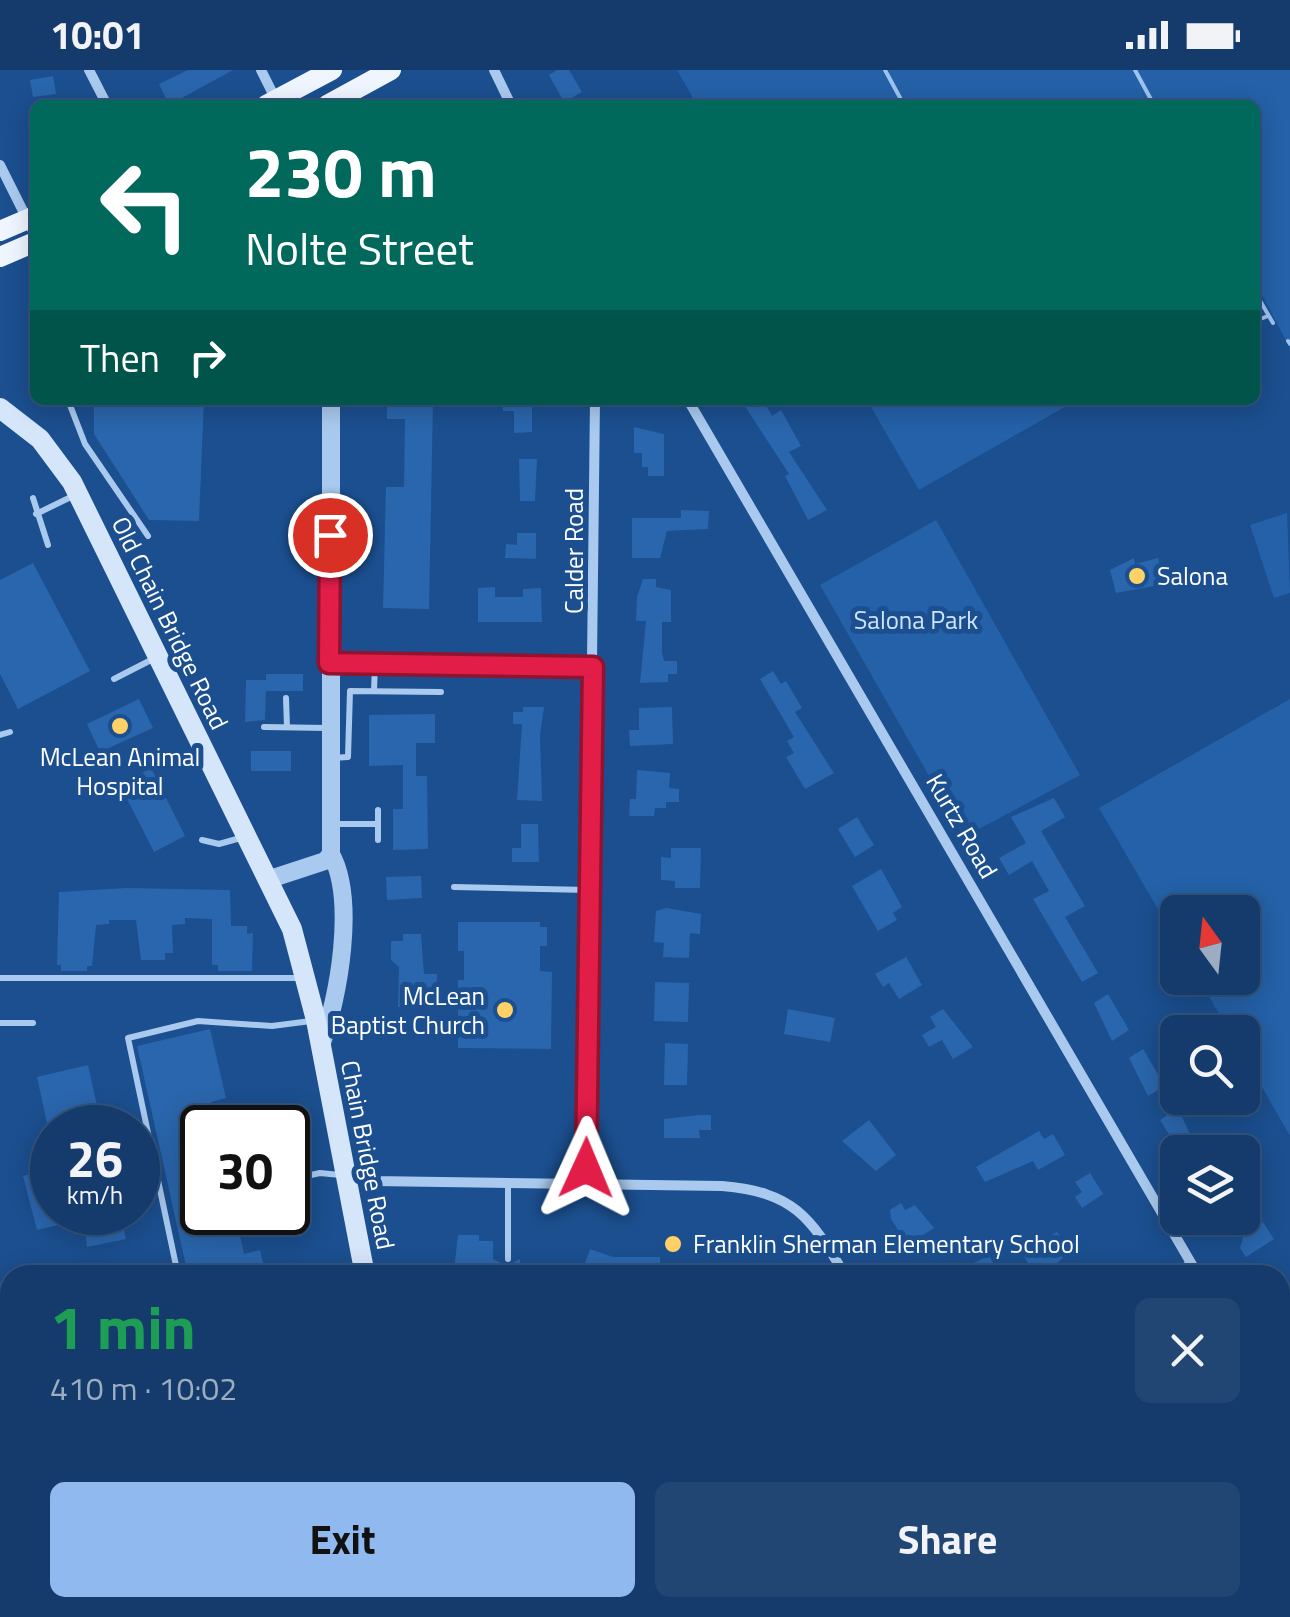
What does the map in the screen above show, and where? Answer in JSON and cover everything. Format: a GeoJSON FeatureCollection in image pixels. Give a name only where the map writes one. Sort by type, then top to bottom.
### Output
{"type":"FeatureCollection","features":[{"type":"Feature","properties":{"kind":"main road"},"geometry":{"type":"LineString","coordinates":[[278,100],[332,70]]}},
{"type":"Feature","properties":{"kind":"main road"},"geometry":{"type":"LineString","coordinates":[[348,99],[391,70]]}},
{"type":"Feature","properties":{"kind":"main road"},"geometry":{"type":"LineString","coordinates":[[0,231],[30,228]]}},
{"type":"Feature","properties":{"kind":"main road"},"geometry":{"type":"LineString","coordinates":[[0,257],[30,231]]}},
{"type":"Feature","properties":{"kind":"main road","name":"Old Chain Bridge Road"},"geometry":{"type":"LineString","coordinates":[[0,408],[47,446],[78,493],[270,880]]}},
{"type":"Feature","properties":{"kind":"main road","name":"Chain Bridge Road"},"geometry":{"type":"LineString","coordinates":[[270,880],[306,977],[363,1265]]}},
{"type":"Feature","properties":{"kind":"street"},"geometry":{"type":"LineString","coordinates":[[89,70],[104,100]]}},
{"type":"Feature","properties":{"kind":"street"},"geometry":{"type":"LineString","coordinates":[[260,70],[272,100]]}},
{"type":"Feature","properties":{"kind":"street"},"geometry":{"type":"LineString","coordinates":[[494,70],[509,100]]}},
{"type":"Feature","properties":{"kind":"street"},"geometry":{"type":"LineString","coordinates":[[0,165],[30,222]]}},
{"type":"Feature","properties":{"kind":"street"},"geometry":{"type":"LineString","coordinates":[[321,1044],[339,991],[343,947],[341,880],[331,854],[332,405]]}},
{"type":"Feature","properties":{"kind":"street","name":"Calder Road"},"geometry":{"type":"LineString","coordinates":[[586,1183],[595,405]]}},
{"type":"Feature","properties":{"kind":"street","name":"Kurtz Road"},"geometry":{"type":"LineString","coordinates":[[691,405],[1191,1265]]}},
{"type":"Feature","properties":{"kind":"street"},"geometry":{"type":"LineString","coordinates":[[329,663],[593,667]]}},
{"type":"Feature","properties":{"kind":"street"},"geometry":{"type":"LineString","coordinates":[[270,880],[324,861],[331,854]]}},
{"type":"Feature","properties":{"kind":"street"},"geometry":{"type":"LineString","coordinates":[[347,1176],[373,1181],[586,1183],[767,1192],[799,1208],[838,1265]]}},
{"type":"Feature","properties":{"kind":"lane"},"geometry":{"type":"LineString","coordinates":[[70,405],[85,444],[148,536]]}},
{"type":"Feature","properties":{"kind":"lane"},"geometry":{"type":"LineString","coordinates":[[36,514],[78,493]]}},
{"type":"Feature","properties":{"kind":"lane"},"geometry":{"type":"LineString","coordinates":[[32,498],[48,545]]}},
{"type":"Feature","properties":{"kind":"lane"},"geometry":{"type":"LineString","coordinates":[[114,680],[159,656]]}},
{"type":"Feature","properties":{"kind":"lane"},"geometry":{"type":"LineString","coordinates":[[374,691],[375,664]]}},
{"type":"Feature","properties":{"kind":"lane"},"geometry":{"type":"LineString","coordinates":[[331,758],[348,756],[350,691],[442,692]]}},
{"type":"Feature","properties":{"kind":"lane"},"geometry":{"type":"LineString","coordinates":[[286,698],[287,727]]}},
{"type":"Feature","properties":{"kind":"lane"},"geometry":{"type":"LineString","coordinates":[[264,727],[330,728]]}},
{"type":"Feature","properties":{"kind":"lane"},"geometry":{"type":"LineString","coordinates":[[0,735],[10,732]]}},
{"type":"Feature","properties":{"kind":"lane"},"geometry":{"type":"LineString","coordinates":[[378,810],[378,840]]}},
{"type":"Feature","properties":{"kind":"lane"},"geometry":{"type":"LineString","coordinates":[[332,824],[378,824]]}},
{"type":"Feature","properties":{"kind":"lane"},"geometry":{"type":"LineString","coordinates":[[202,840],[219,844],[248,836]]}},
{"type":"Feature","properties":{"kind":"lane"},"geometry":{"type":"LineString","coordinates":[[454,887],[588,890]]}},
{"type":"Feature","properties":{"kind":"lane"},"geometry":{"type":"LineString","coordinates":[[0,978],[306,977]]}},
{"type":"Feature","properties":{"kind":"lane"},"geometry":{"type":"LineString","coordinates":[[176,1265],[128,1038],[198,1021],[272,1026],[316,1020]]}},
{"type":"Feature","properties":{"kind":"lane"},"geometry":{"type":"LineString","coordinates":[[0,1023],[33,1023]]}},
{"type":"Feature","properties":{"kind":"lane"},"geometry":{"type":"LineString","coordinates":[[310,1175],[347,1176]]}},
{"type":"Feature","properties":{"kind":"lane"},"geometry":{"type":"LineString","coordinates":[[508,1184],[508,1259]]}},
{"type":"Feature","properties":{"kind":"green space"},"geometry":{"type":"Polygon","coordinates":[[[677,70],[1290,70],[1290,348],[1260,296],[1260,100],[694,100],[677,70]]]}},
{"type":"Feature","properties":{"kind":"green space"},"geometry":{"type":"Polygon","coordinates":[[[870,405],[1068,405],[919,490],[870,405]]]}},
{"type":"Feature","properties":{"kind":"green space"},"geometry":{"type":"Polygon","coordinates":[[[1287,513],[1290,593],[1274,598],[1250,525],[1287,513]]]}},
{"type":"Feature","properties":{"kind":"green space","name":"Salona Park"},"geometry":{"type":"Polygon","coordinates":[[[936,520],[1080,775],[964,837],[820,585],[936,520]]]}},
{"type":"Feature","properties":{"kind":"green space"},"geometry":{"type":"Polygon","coordinates":[[[1290,699],[1290,1136],[1260,1084],[1260,1015],[1220,1015],[1208,995],[1260,995],[1260,895],[1160,895],[1160,913],[1099,808],[1290,699]]]}},
{"type":"Feature","properties":{"kind":"building"},"geometry":{"type":"Polygon","coordinates":[[[188,70],[233,70],[178,100],[167,100],[159,84],[188,70]]]}},
{"type":"Feature","properties":{"kind":"building"},"geometry":{"type":"Polygon","coordinates":[[[569,70],[582,92],[563,100],[549,75],[569,70]]]}},
{"type":"Feature","properties":{"kind":"building"},"geometry":{"type":"Polygon","coordinates":[[[53,76],[56,94],[33,97],[30,80],[53,76]]]}},
{"type":"Feature","properties":{"kind":"building"},"geometry":{"type":"Polygon","coordinates":[[[94,405],[204,405],[199,521],[149,520],[94,434],[94,405]]]}},
{"type":"Feature","properties":{"kind":"building"},"geometry":{"type":"Polygon","coordinates":[[[387,405],[433,405],[429,609],[383,608],[386,487],[404,487],[405,419],[387,419],[387,405]]]}},
{"type":"Feature","properties":{"kind":"building"},"geometry":{"type":"Polygon","coordinates":[[[503,405],[532,405],[532,432],[514,433],[514,411],[503,411],[503,405]]]}},
{"type":"Feature","properties":{"kind":"building"},"geometry":{"type":"Polygon","coordinates":[[[744,405],[766,405],[772,416],[781,410],[801,446],[789,452],[827,510],[808,520],[785,476],[789,474],[744,405]]]}},
{"type":"Feature","properties":{"kind":"building"},"geometry":{"type":"Polygon","coordinates":[[[634,427],[664,434],[664,476],[648,476],[648,467],[642,467],[642,453],[634,453],[634,427]]]}},
{"type":"Feature","properties":{"kind":"building"},"geometry":{"type":"Polygon","coordinates":[[[519,459],[537,459],[535,501],[520,501],[519,459]]]}},
{"type":"Feature","properties":{"kind":"building"},"geometry":{"type":"Polygon","coordinates":[[[681,510],[709,511],[708,529],[667,531],[660,558],[632,558],[632,518],[681,518],[681,510]]]}},
{"type":"Feature","properties":{"kind":"building"},"geometry":{"type":"Polygon","coordinates":[[[517,533],[536,533],[536,559],[505,558],[506,544],[517,545],[517,533]]]}},
{"type":"Feature","properties":{"kind":"building","name":"Salona"},"geometry":{"type":"Polygon","coordinates":[[[1134,558],[1135,564],[1158,558],[1165,584],[1116,593],[1110,570],[1134,558]]]}},
{"type":"Feature","properties":{"kind":"building"},"geometry":{"type":"Polygon","coordinates":[[[33,563],[90,671],[18,709],[0,674],[0,580],[33,563]]]}},
{"type":"Feature","properties":{"kind":"building"},"geometry":{"type":"Polygon","coordinates":[[[643,579],[656,579],[656,587],[671,590],[671,622],[662,622],[662,652],[664,661],[677,661],[677,674],[668,674],[668,682],[640,683],[646,621],[636,621],[643,579]]]}},
{"type":"Feature","properties":{"kind":"building"},"geometry":{"type":"Polygon","coordinates":[[[495,587],[495,597],[523,597],[523,589],[541,588],[542,622],[478,622],[478,588],[495,587]]]}},
{"type":"Feature","properties":{"kind":"building"},"geometry":{"type":"Polygon","coordinates":[[[773,671],[781,684],[786,681],[802,708],[795,712],[834,773],[805,789],[786,757],[794,753],[787,741],[794,737],[760,679],[773,671]]]}},
{"type":"Feature","properties":{"kind":"building"},"geometry":{"type":"Polygon","coordinates":[[[266,674],[303,674],[303,691],[266,691],[265,720],[245,722],[246,680],[266,680],[266,674]]]}},
{"type":"Feature","properties":{"kind":"building","name":"McLean Animal Hospital"},"geometry":{"type":"Polygon","coordinates":[[[139,699],[153,728],[100,752],[87,724],[139,699]]]}},
{"type":"Feature","properties":{"kind":"building"},"geometry":{"type":"Polygon","coordinates":[[[523,707],[544,707],[540,735],[542,801],[517,800],[522,724],[513,724],[513,712],[523,712],[523,707]]]}},
{"type":"Feature","properties":{"kind":"building"},"geometry":{"type":"Polygon","coordinates":[[[672,707],[673,744],[630,746],[629,730],[639,730],[639,708],[672,707]]]}},
{"type":"Feature","properties":{"kind":"building"},"geometry":{"type":"Polygon","coordinates":[[[435,714],[435,743],[416,743],[416,776],[427,776],[428,849],[393,850],[393,809],[403,809],[403,765],[369,766],[369,715],[435,714]]]}},
{"type":"Feature","properties":{"kind":"building"},"geometry":{"type":"Polygon","coordinates":[[[251,751],[291,751],[291,771],[251,771],[251,751]]]}},
{"type":"Feature","properties":{"kind":"building"},"geometry":{"type":"Polygon","coordinates":[[[151,768],[185,836],[154,852],[120,785],[151,768]]]}},
{"type":"Feature","properties":{"kind":"building"},"geometry":{"type":"Polygon","coordinates":[[[637,770],[670,773],[669,788],[679,789],[679,802],[666,802],[666,808],[655,808],[654,816],[629,816],[630,799],[636,799],[637,770]]]}},
{"type":"Feature","properties":{"kind":"building"},"geometry":{"type":"Polygon","coordinates":[[[1054,798],[1065,817],[1041,831],[1085,906],[1065,917],[1098,973],[1082,982],[1033,899],[1049,891],[1032,861],[1009,875],[999,858],[1026,843],[1011,817],[1054,798]]]}},
{"type":"Feature","properties":{"kind":"building"},"geometry":{"type":"Polygon","coordinates":[[[857,817],[874,845],[855,857],[838,829],[857,817]]]}},
{"type":"Feature","properties":{"kind":"building"},"geometry":{"type":"Polygon","coordinates":[[[521,824],[538,824],[539,862],[512,862],[512,848],[521,848],[521,824]]]}},
{"type":"Feature","properties":{"kind":"building"},"geometry":{"type":"Polygon","coordinates":[[[671,848],[701,848],[700,888],[675,888],[675,881],[661,880],[661,857],[671,858],[671,848]]]}},
{"type":"Feature","properties":{"kind":"building"},"geometry":{"type":"Polygon","coordinates":[[[881,869],[902,907],[893,913],[897,920],[878,931],[852,886],[881,869]]]}},
{"type":"Feature","properties":{"kind":"building"},"geometry":{"type":"Polygon","coordinates":[[[421,876],[422,898],[387,900],[386,877],[421,876]]]}},
{"type":"Feature","properties":{"kind":"building"},"geometry":{"type":"Polygon","coordinates":[[[126,888],[230,890],[231,926],[247,926],[247,934],[253,933],[252,971],[218,971],[218,965],[212,965],[212,919],[185,918],[185,924],[172,925],[173,953],[165,953],[165,960],[141,960],[136,920],[109,920],[109,924],[96,925],[92,966],[87,966],[87,971],[61,971],[61,965],[57,965],[59,892],[126,888]]]}},
{"type":"Feature","properties":{"kind":"building"},"geometry":{"type":"Polygon","coordinates":[[[666,908],[701,914],[700,934],[690,933],[689,958],[663,957],[664,943],[654,942],[656,911],[666,908]]]}},
{"type":"Feature","properties":{"kind":"building","name":"McLean Baptist Church"},"geometry":{"type":"Polygon","coordinates":[[[458,922],[540,922],[540,927],[547,927],[547,946],[540,946],[540,971],[552,972],[551,1049],[458,1048],[458,980],[464,980],[464,951],[458,951],[458,922]]]}},
{"type":"Feature","properties":{"kind":"building"},"geometry":{"type":"Polygon","coordinates":[[[403,934],[421,934],[424,974],[437,974],[436,998],[424,998],[424,1008],[398,1007],[399,967],[391,960],[391,941],[403,941],[403,934]]]}},
{"type":"Feature","properties":{"kind":"building"},"geometry":{"type":"Polygon","coordinates":[[[906,957],[922,985],[899,999],[889,983],[883,987],[875,974],[906,957]]]}},
{"type":"Feature","properties":{"kind":"building"},"geometry":{"type":"Polygon","coordinates":[[[655,982],[689,983],[688,1022],[654,1021],[655,982]]]}},
{"type":"Feature","properties":{"kind":"building"},"geometry":{"type":"Polygon","coordinates":[[[1108,994],[1129,1030],[1112,1041],[1094,1003],[1108,994]]]}},
{"type":"Feature","properties":{"kind":"building"},"geometry":{"type":"Polygon","coordinates":[[[788,1009],[835,1018],[830,1042],[784,1034],[788,1009]]]}},
{"type":"Feature","properties":{"kind":"building"},"geometry":{"type":"Polygon","coordinates":[[[943,1009],[973,1047],[953,1059],[942,1040],[929,1047],[922,1035],[936,1027],[930,1017],[943,1009]]]}},
{"type":"Feature","properties":{"kind":"building"},"geometry":{"type":"Polygon","coordinates":[[[210,1029],[226,1098],[212,1105],[180,1105],[180,1235],[240,1235],[244,1254],[260,1250],[264,1265],[186,1265],[160,1149],[160,1105],[150,1105],[137,1046],[210,1029]]]}},
{"type":"Feature","properties":{"kind":"building"},"geometry":{"type":"Polygon","coordinates":[[[665,1043],[688,1044],[687,1085],[664,1085],[665,1043]]]}},
{"type":"Feature","properties":{"kind":"building"},"geometry":{"type":"Polygon","coordinates":[[[1143,1049],[1160,1078],[1160,1089],[1148,1096],[1129,1058],[1143,1049]]]}},
{"type":"Feature","properties":{"kind":"building"},"geometry":{"type":"Polygon","coordinates":[[[88,1065],[97,1105],[43,1105],[37,1077],[88,1065]]]}},
{"type":"Feature","properties":{"kind":"building"},"geometry":{"type":"Polygon","coordinates":[[[711,1115],[711,1130],[699,1130],[700,1138],[664,1138],[664,1119],[711,1115]]]}},
{"type":"Feature","properties":{"kind":"building"},"geometry":{"type":"Polygon","coordinates":[[[1168,1115],[1181,1115],[1190,1135],[1169,1135],[1160,1120],[1168,1115]]]}},
{"type":"Feature","properties":{"kind":"building"},"geometry":{"type":"Polygon","coordinates":[[[869,1120],[896,1155],[876,1171],[842,1141],[869,1120]]]}},
{"type":"Feature","properties":{"kind":"building"},"geometry":{"type":"Polygon","coordinates":[[[1039,1131],[1044,1139],[1053,1134],[1065,1155],[1038,1170],[1033,1161],[985,1182],[976,1167],[1039,1131]]]}},
{"type":"Feature","properties":{"kind":"building"},"geometry":{"type":"Polygon","coordinates":[[[1090,1173],[1103,1194],[1082,1208],[1075,1197],[1082,1192],[1075,1182],[1090,1173]]]}},
{"type":"Feature","properties":{"kind":"building"},"geometry":{"type":"Polygon","coordinates":[[[30,1174],[30,1203],[23,1176],[30,1174]]]}},
{"type":"Feature","properties":{"kind":"building"},"geometry":{"type":"Polygon","coordinates":[[[901,1203],[905,1210],[915,1205],[934,1228],[908,1245],[891,1219],[890,1210],[901,1203]]]}},
{"type":"Feature","properties":{"kind":"building"},"geometry":{"type":"Polygon","coordinates":[[[1260,1218],[1274,1239],[1246,1257],[1240,1248],[1241,1235],[1260,1235],[1260,1218]]]}},
{"type":"Feature","properties":{"kind":"building"},"geometry":{"type":"Polygon","coordinates":[[[1057,1232],[1069,1252],[1055,1265],[1029,1265],[1019,1248],[1031,1241],[1034,1246],[1057,1232]]]}},
{"type":"Feature","properties":{"kind":"building"},"geometry":{"type":"Polygon","coordinates":[[[86,1235],[125,1235],[126,1239],[87,1247],[86,1235]]]}},
{"type":"Feature","properties":{"kind":"building"},"geometry":{"type":"Polygon","coordinates":[[[458,1235],[479,1235],[479,1241],[493,1241],[493,1259],[505,1265],[455,1265],[458,1235]]]}},
{"type":"Feature","properties":{"kind":"building"},"geometry":{"type":"Polygon","coordinates":[[[590,1249],[613,1257],[660,1257],[660,1265],[584,1265],[590,1249]]]}},
{"type":"Feature","properties":{"kind":"building"},"geometry":{"type":"Polygon","coordinates":[[[989,1255],[994,1265],[973,1265],[989,1255]]]}},
{"type":"Feature","properties":{"kind":"waterway"},"geometry":{"type":"LineString","coordinates":[[885,70],[901,100]]}},
{"type":"Feature","properties":{"kind":"waterway"},"geometry":{"type":"LineString","coordinates":[[1135,70],[1151,100]]}},
{"type":"Feature","properties":{"kind":"waterway"},"geometry":{"type":"LineString","coordinates":[[1260,301],[1273,323]]}},
{"type":"Feature","properties":{"kind":"waterway"},"geometry":{"type":"LineString","coordinates":[[1260,319],[1268,316]]}},
{"type":"Feature","properties":{"kind":"place","name":"Salona"},"geometry":{"type":"Point","coordinates":[1137,576]}},
{"type":"Feature","properties":{"kind":"place","name":"McLean Animal Hospital"},"geometry":{"type":"Point","coordinates":[120,726]}},
{"type":"Feature","properties":{"kind":"place","name":"McLean Baptist Church"},"geometry":{"type":"Point","coordinates":[505,1010]}},
{"type":"Feature","properties":{"kind":"place","name":"Franklin Sherman Elementary School"},"geometry":{"type":"Point","coordinates":[673,1244]}},
{"type":"Feature","properties":{"kind":"route"},"geometry":{"type":"LineString","coordinates":[[330,535],[329,663],[593,667],[586,1168]]}}]}
